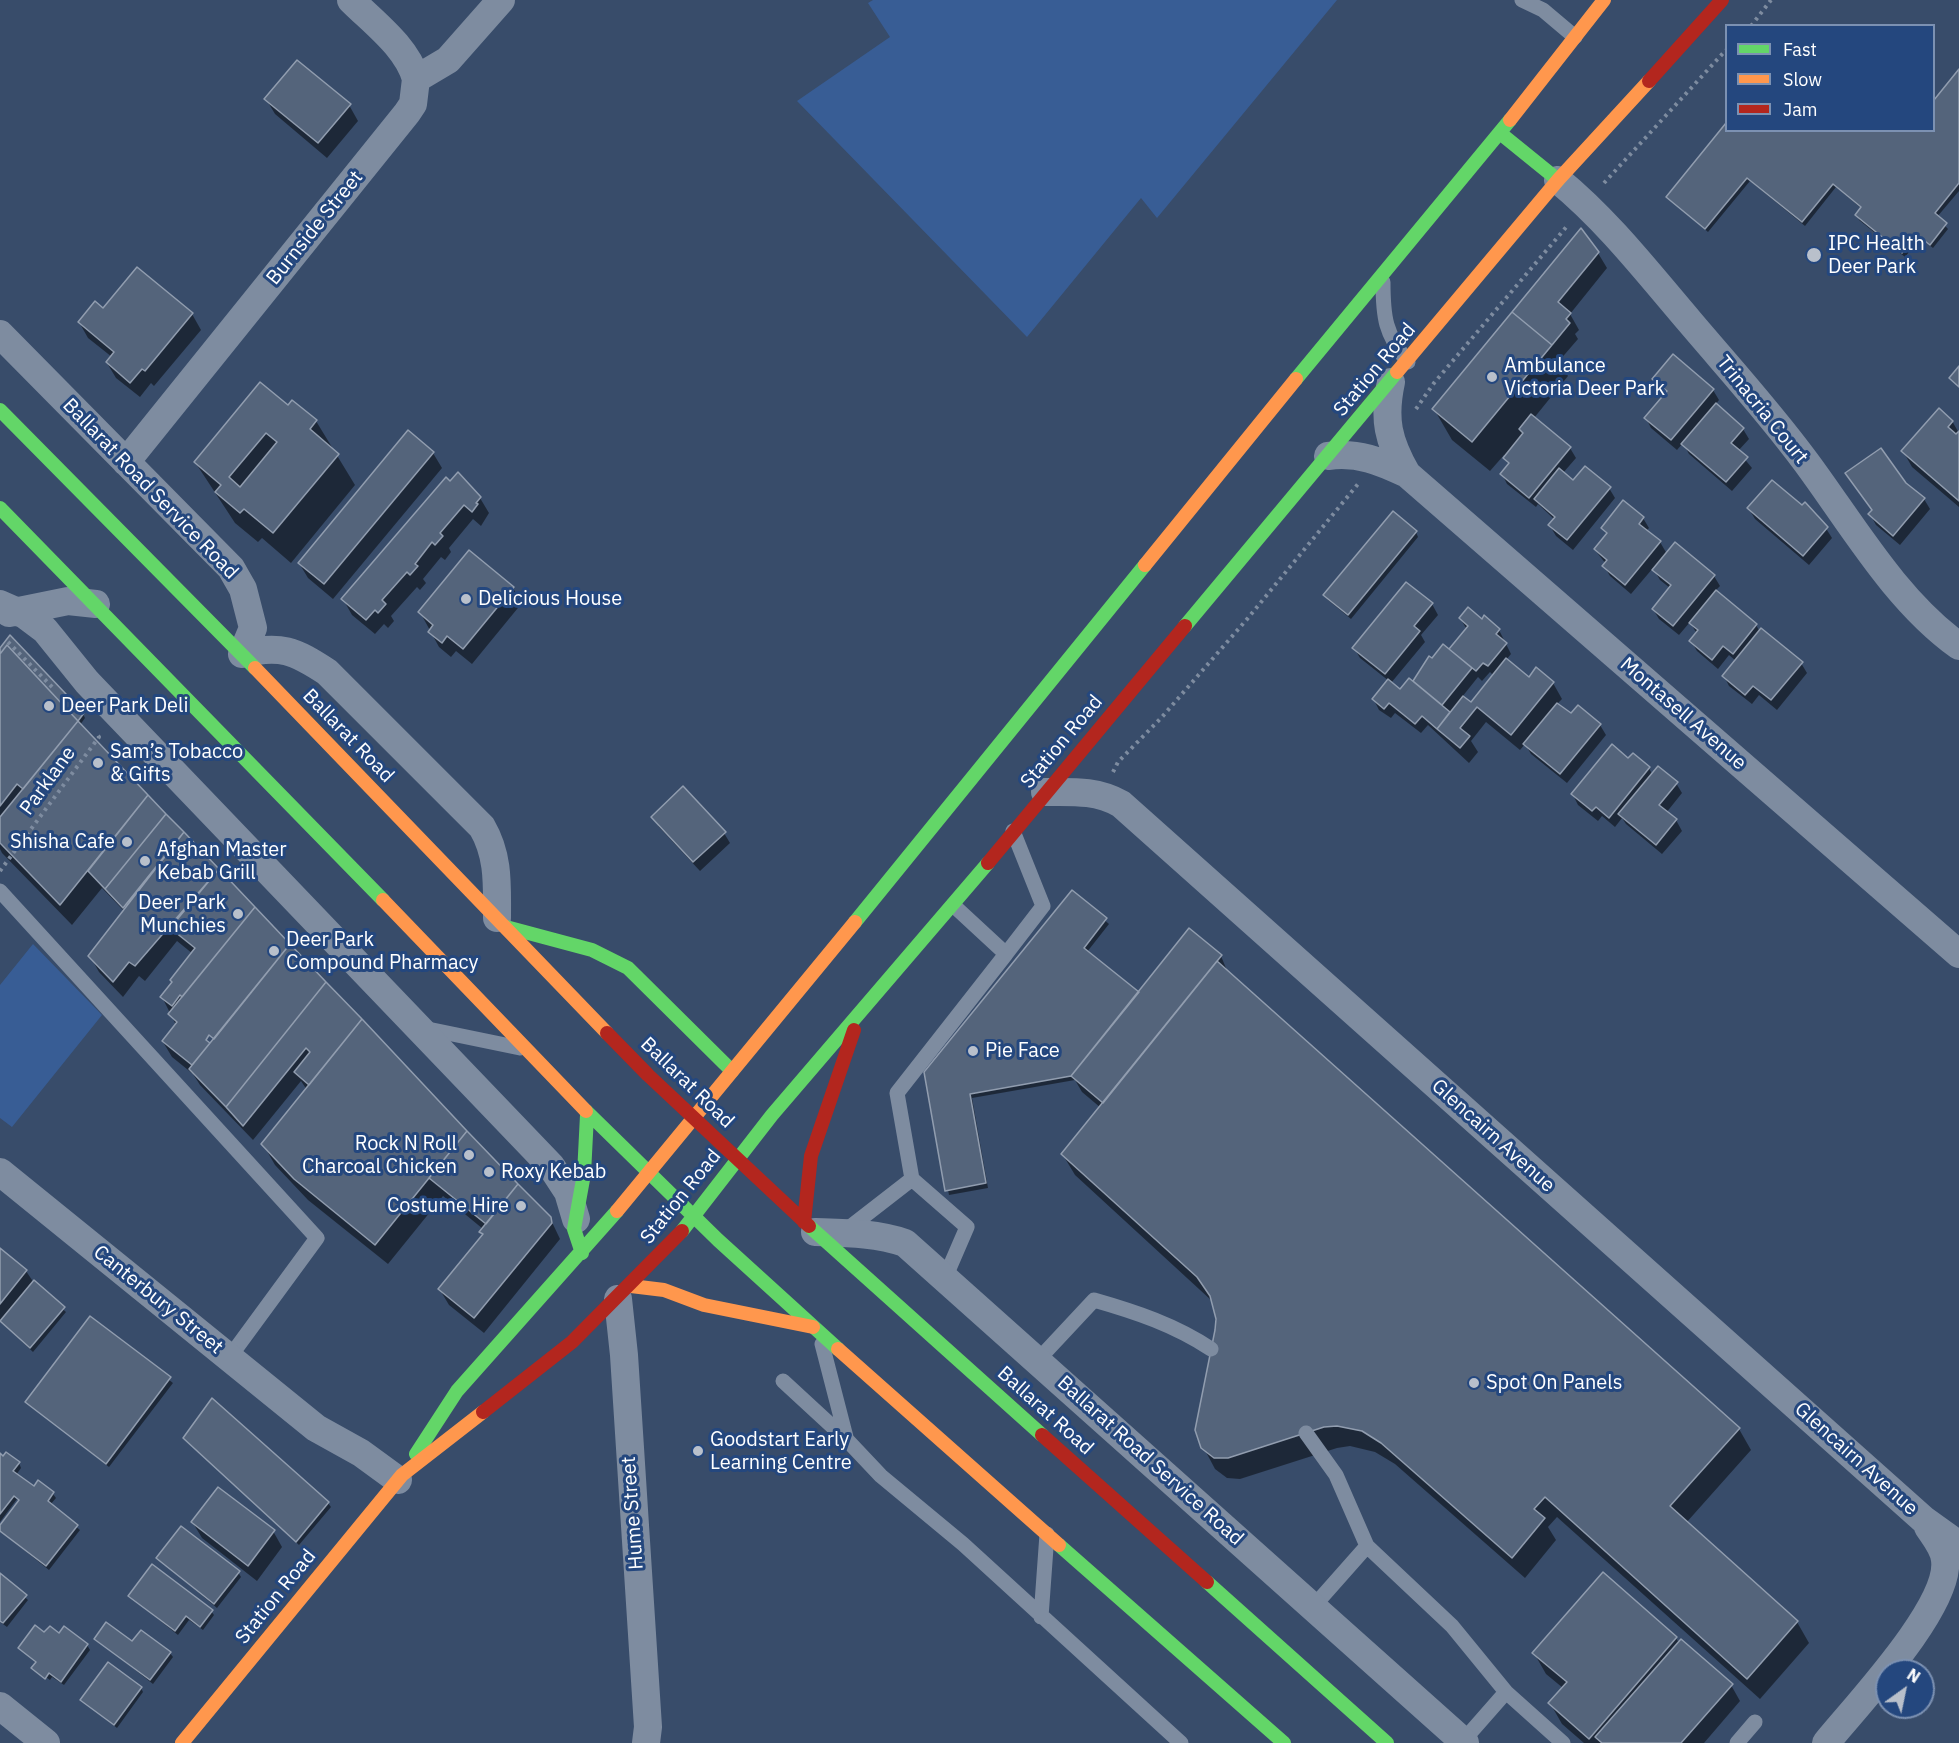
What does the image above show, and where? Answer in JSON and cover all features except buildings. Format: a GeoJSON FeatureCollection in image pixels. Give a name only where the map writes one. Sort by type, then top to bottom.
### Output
{"type":"FeatureCollection","features":[{"type":"Feature","properties":{"kind":"main road","name":"Station Road"},"geometry":{"type":"LineString","coordinates":[[182,1743],[394,1484],[458,1391],[582,1252],[732,1071],[1500,133],[1604,0]]}},
{"type":"Feature","properties":{"kind":"main road","name":"Station Road"},"geometry":{"type":"LineString","coordinates":[[394,1484],[507,1395],[624,1293],[694,1217],[737,1159],[953,905],[1013,830],[1558,180],[1722,0]]}},
{"type":"Feature","properties":{"kind":"main road"},"geometry":{"type":"LineString","coordinates":[[1500,133],[1558,180]]}},
{"type":"Feature","properties":{"kind":"main road","name":"Ballarat Road"},"geometry":{"type":"LineString","coordinates":[[0,410],[242,654],[648,1075],[737,1159],[821,1229],[1387,1743]]}},
{"type":"Feature","properties":{"kind":"main road"},"geometry":{"type":"LineString","coordinates":[[0,508],[529,1050],[587,1115],[815,1329],[1284,1743]]}},
{"type":"Feature","properties":{"kind":"main road"},"geometry":{"type":"LineString","coordinates":[[501,922],[592,950],[628,968],[675,1018],[732,1071]]}},
{"type":"Feature","properties":{"kind":"main road"},"geometry":{"type":"LineString","coordinates":[[821,1229],[811,1156],[861,1012]]}},
{"type":"Feature","properties":{"kind":"main road"},"geometry":{"type":"LineString","coordinates":[[582,1252],[574,1229],[584,1173],[587,1115]]}},
{"type":"Feature","properties":{"kind":"main road"},"geometry":{"type":"LineString","coordinates":[[624,1293],[664,1290],[704,1305],[815,1329]]}},
{"type":"Feature","properties":{"kind":"street"},"geometry":{"type":"LineString","coordinates":[[351,0],[402,52],[413,67],[416,79],[448,60],[501,0]]}},
{"type":"Feature","properties":{"kind":"street","name":"Burnside Street"},"geometry":{"type":"LineString","coordinates":[[126,462],[407,113],[413,104],[416,79]]}},
{"type":"Feature","properties":{"kind":"street","name":"Trinacria Court"},"geometry":{"type":"LineString","coordinates":[[1558,180],[1586,203],[1622,242],[1787,436],[1900,590],[1959,646]]}},
{"type":"Feature","properties":{"kind":"street","name":"Ballarat Road Service Road"},"geometry":{"type":"LineString","coordinates":[[0,334],[236,575],[246,596],[253,628],[242,654]]}},
{"type":"Feature","properties":{"kind":"street","name":"Montasell Avenue"},"geometry":{"type":"LineString","coordinates":[[1399,372],[1385,407],[1388,431],[1396,454],[1407,474]]}},
{"type":"Feature","properties":{"kind":"street","name":"Montasell Avenue"},"geometry":{"type":"LineString","coordinates":[[1328,456],[1345,454],[1367,457],[1407,474],[1959,954]]}},
{"type":"Feature","properties":{"kind":"street"},"geometry":{"type":"LineString","coordinates":[[5,618],[68,601],[96,604]]}},
{"type":"Feature","properties":{"kind":"street"},"geometry":{"type":"LineString","coordinates":[[5,618],[33,621],[49,634],[87,682],[556,1173],[568,1192],[576,1219]]}},
{"type":"Feature","properties":{"kind":"street"},"geometry":{"type":"LineString","coordinates":[[242,654],[268,647],[298,654],[327,672],[474,819],[493,846],[497,866],[501,922]]}},
{"type":"Feature","properties":{"kind":"street","name":"Glencairn Avenue"},"geometry":{"type":"LineString","coordinates":[[1045,792],[1082,792],[1102,795],[1121,804],[1924,1520],[1959,1545]]}},
{"type":"Feature","properties":{"kind":"street","name":"Canterbury Street"},"geometry":{"type":"LineString","coordinates":[[0,1172],[316,1428],[394,1484]]}},
{"type":"Feature","properties":{"kind":"street","name":"Ballarat Road Service Road"},"geometry":{"type":"LineString","coordinates":[[821,1229],[889,1237],[905,1243],[1463,1742]]}},
{"type":"Feature","properties":{"kind":"street","name":"Hume Street"},"geometry":{"type":"LineString","coordinates":[[624,1293],[627,1425],[649,1738]]}},
{"type":"Feature","properties":{"kind":"street","name":"Glencairn Avenue"},"geometry":{"type":"LineString","coordinates":[[1924,1520],[1946,1558],[1940,1590],[1929,1616]]}},
{"type":"Feature","properties":{"kind":"street","name":"Glencairn Avenue"},"geometry":{"type":"LineString","coordinates":[[1826,1743],[1929,1616],[1953,1598],[1959,1588]]}},
{"type":"Feature","properties":{"kind":"street"},"geometry":{"type":"LineString","coordinates":[[0,1706],[46,1743]]}},
{"type":"Feature","properties":{"kind":"lane"},"geometry":{"type":"LineString","coordinates":[[1522,0],[1544,10],[1575,37]]}},
{"type":"Feature","properties":{"kind":"lane"},"geometry":{"type":"LineString","coordinates":[[1384,273],[1383,310],[1399,372]]}},
{"type":"Feature","properties":{"kind":"lane"},"geometry":{"type":"LineString","coordinates":[[945,1278],[967,1227],[912,1179],[897,1093],[1043,906],[1013,830]]}},
{"type":"Feature","properties":{"kind":"lane"},"geometry":{"type":"LineString","coordinates":[[0,891],[317,1238],[229,1358]]}},
{"type":"Feature","properties":{"kind":"lane"},"geometry":{"type":"LineString","coordinates":[[953,905],[1006,954]]}},
{"type":"Feature","properties":{"kind":"lane"},"geometry":{"type":"LineString","coordinates":[[417,1027],[529,1050]]}},
{"type":"Feature","properties":{"kind":"lane"},"geometry":{"type":"LineString","coordinates":[[821,1229],[912,1179]]}},
{"type":"Feature","properties":{"kind":"lane"},"geometry":{"type":"LineString","coordinates":[[1037,1361],[1094,1300],[1159,1321],[1187,1333],[1211,1349]]}},
{"type":"Feature","properties":{"kind":"lane"},"geometry":{"type":"LineString","coordinates":[[815,1329],[847,1440]]}},
{"type":"Feature","properties":{"kind":"lane"},"geometry":{"type":"LineString","coordinates":[[783,1380],[847,1440],[881,1476],[963,1544],[1181,1743]]}},
{"type":"Feature","properties":{"kind":"lane"},"geometry":{"type":"LineString","coordinates":[[1306,1433],[1336,1475],[1367,1546],[1452,1626],[1506,1692],[1563,1743]]}},
{"type":"Feature","properties":{"kind":"lane"},"geometry":{"type":"LineString","coordinates":[[1041,1617],[1047,1534]]}},
{"type":"Feature","properties":{"kind":"lane"},"geometry":{"type":"LineString","coordinates":[[1312,1607],[1367,1546]]}},
{"type":"Feature","properties":{"kind":"lane"},"geometry":{"type":"LineString","coordinates":[[1463,1742],[1506,1692]]}},
{"type":"Feature","properties":{"kind":"lane"},"geometry":{"type":"LineString","coordinates":[[1737,1743],[1755,1722]]}},
{"type":"Feature","properties":{"kind":"path"},"geometry":{"type":"LineString","coordinates":[[1753,24],[1771,0]]}},
{"type":"Feature","properties":{"kind":"path"},"geometry":{"type":"LineString","coordinates":[[5,618],[60,696]]}},
{"type":"Feature","properties":{"kind":"path","name":"Parklane"},"geometry":{"type":"LineString","coordinates":[[0,872],[99,737],[91,729]]}},
{"type":"Feature","properties":{"kind":"shaded area"},"geometry":{"type":"Polygon","coordinates":[[[873,0],[1337,0],[1157,218],[1141,198],[1027,337],[797,101],[890,37],[868,3],[873,0]]]}},
{"type":"Feature","properties":{"kind":"shaded area"},"geometry":{"type":"Polygon","coordinates":[[[33,944],[102,1015],[12,1127],[0,1118],[0,985],[33,944]]]}},
{"type":"Feature","properties":{"kind":"traffic: fast"},"geometry":{"type":"LineString","coordinates":[[1296,379],[1510,120]]}},
{"type":"Feature","properties":{"kind":"traffic: fast"},"geometry":{"type":"LineString","coordinates":[[1500,133],[1558,180]]}},
{"type":"Feature","properties":{"kind":"traffic: fast"},"geometry":{"type":"LineString","coordinates":[[1185,626],[1397,372]]}},
{"type":"Feature","properties":{"kind":"traffic: fast"},"geometry":{"type":"LineString","coordinates":[[0,410],[255,668]]}},
{"type":"Feature","properties":{"kind":"traffic: fast"},"geometry":{"type":"LineString","coordinates":[[0,508],[383,900]]}},
{"type":"Feature","properties":{"kind":"traffic: fast"},"geometry":{"type":"LineString","coordinates":[[855,922],[1145,565]]}},
{"type":"Feature","properties":{"kind":"traffic: fast"},"geometry":{"type":"LineString","coordinates":[[682,1231],[772,1115],[988,863]]}},
{"type":"Feature","properties":{"kind":"traffic: fast"},"geometry":{"type":"LineString","coordinates":[[506,927],[592,950],[628,968],[732,1071]]}},
{"type":"Feature","properties":{"kind":"traffic: fast"},"geometry":{"type":"LineString","coordinates":[[586,1111],[718,1240],[838,1349]]}},
{"type":"Feature","properties":{"kind":"traffic: fast"},"geometry":{"type":"LineString","coordinates":[[582,1253],[574,1229],[584,1174],[587,1115]]}},
{"type":"Feature","properties":{"kind":"traffic: fast"},"geometry":{"type":"LineString","coordinates":[[416,1454],[457,1391],[617,1211]]}},
{"type":"Feature","properties":{"kind":"traffic: fast"},"geometry":{"type":"LineString","coordinates":[[809,1226],[1042,1435]]}},
{"type":"Feature","properties":{"kind":"traffic: fast"},"geometry":{"type":"LineString","coordinates":[[1059,1545],[1284,1743]]}},
{"type":"Feature","properties":{"kind":"traffic: fast"},"geometry":{"type":"LineString","coordinates":[[1207,1582],[1387,1743]]}},
{"type":"Feature","properties":{"kind":"traffic: slow"},"geometry":{"type":"LineString","coordinates":[[1510,120],[1604,0]]}},
{"type":"Feature","properties":{"kind":"traffic: slow"},"geometry":{"type":"LineString","coordinates":[[1397,372],[1558,180],[1649,81]]}},
{"type":"Feature","properties":{"kind":"traffic: slow"},"geometry":{"type":"LineString","coordinates":[[1145,565],[1296,379]]}},
{"type":"Feature","properties":{"kind":"traffic: slow"},"geometry":{"type":"LineString","coordinates":[[255,668],[607,1033]]}},
{"type":"Feature","properties":{"kind":"traffic: slow"},"geometry":{"type":"LineString","coordinates":[[383,900],[586,1111]]}},
{"type":"Feature","properties":{"kind":"traffic: slow"},"geometry":{"type":"LineString","coordinates":[[617,1211],[855,922]]}},
{"type":"Feature","properties":{"kind":"traffic: slow"},"geometry":{"type":"LineString","coordinates":[[631,1286],[664,1290],[704,1305],[813,1327]]}},
{"type":"Feature","properties":{"kind":"traffic: slow"},"geometry":{"type":"LineString","coordinates":[[838,1349],[1059,1545]]}},
{"type":"Feature","properties":{"kind":"traffic: slow"},"geometry":{"type":"LineString","coordinates":[[182,1743],[402,1475],[483,1412]]}},
{"type":"Feature","properties":{"kind":"traffic: jam"},"geometry":{"type":"LineString","coordinates":[[1649,81],[1722,0]]}},
{"type":"Feature","properties":{"kind":"traffic: jam"},"geometry":{"type":"LineString","coordinates":[[988,863],[1185,626]]}},
{"type":"Feature","properties":{"kind":"traffic: jam"},"geometry":{"type":"LineString","coordinates":[[804,1222],[811,1156],[854,1030]]}},
{"type":"Feature","properties":{"kind":"traffic: jam"},"geometry":{"type":"LineString","coordinates":[[607,1033],[648,1075],[809,1226]]}},
{"type":"Feature","properties":{"kind":"traffic: jam"},"geometry":{"type":"LineString","coordinates":[[483,1412],[572,1342],[682,1231]]}},
{"type":"Feature","properties":{"kind":"traffic: jam"},"geometry":{"type":"LineString","coordinates":[[1042,1435],[1207,1582]]}},
{"type":"Feature","properties":{"kind":"place","name":"IPC Health Deer Park"},"geometry":{"type":"Point","coordinates":[1814,255]}},
{"type":"Feature","properties":{"kind":"place","name":"Ambulance Victoria Deer Park"},"geometry":{"type":"Point","coordinates":[1492,377]}},
{"type":"Feature","properties":{"kind":"place","name":"Delicious House"},"geometry":{"type":"Point","coordinates":[466,599]}},
{"type":"Feature","properties":{"kind":"place","name":"Deer Park Deli"},"geometry":{"type":"Point","coordinates":[49,706]}},
{"type":"Feature","properties":{"kind":"place","name":"Sam’s Tobacco & Gifts"},"geometry":{"type":"Point","coordinates":[98,763]}},
{"type":"Feature","properties":{"kind":"place","name":"Shisha Cafe"},"geometry":{"type":"Point","coordinates":[127,842]}},
{"type":"Feature","properties":{"kind":"place","name":"Afghan Master Kebab Grill"},"geometry":{"type":"Point","coordinates":[145,861]}},
{"type":"Feature","properties":{"kind":"place","name":"Deer Park Munchies"},"geometry":{"type":"Point","coordinates":[238,914]}},
{"type":"Feature","properties":{"kind":"place","name":"Deer Park Compound Pharmacy"},"geometry":{"type":"Point","coordinates":[274,951]}},
{"type":"Feature","properties":{"kind":"place","name":"Pie Face"},"geometry":{"type":"Point","coordinates":[973,1051]}},
{"type":"Feature","properties":{"kind":"place","name":"Rock N Roll Charcoal Chicken"},"geometry":{"type":"Point","coordinates":[469,1155]}},
{"type":"Feature","properties":{"kind":"place","name":"Roxy Kebab"},"geometry":{"type":"Point","coordinates":[489,1172]}},
{"type":"Feature","properties":{"kind":"place","name":"Costume Hire"},"geometry":{"type":"Point","coordinates":[521,1206]}},
{"type":"Feature","properties":{"kind":"place","name":"Spot On Panels"},"geometry":{"type":"Point","coordinates":[1474,1383]}},
{"type":"Feature","properties":{"kind":"place","name":"Goodstart Early Learning Centre"},"geometry":{"type":"Point","coordinates":[698,1451]}}]}
